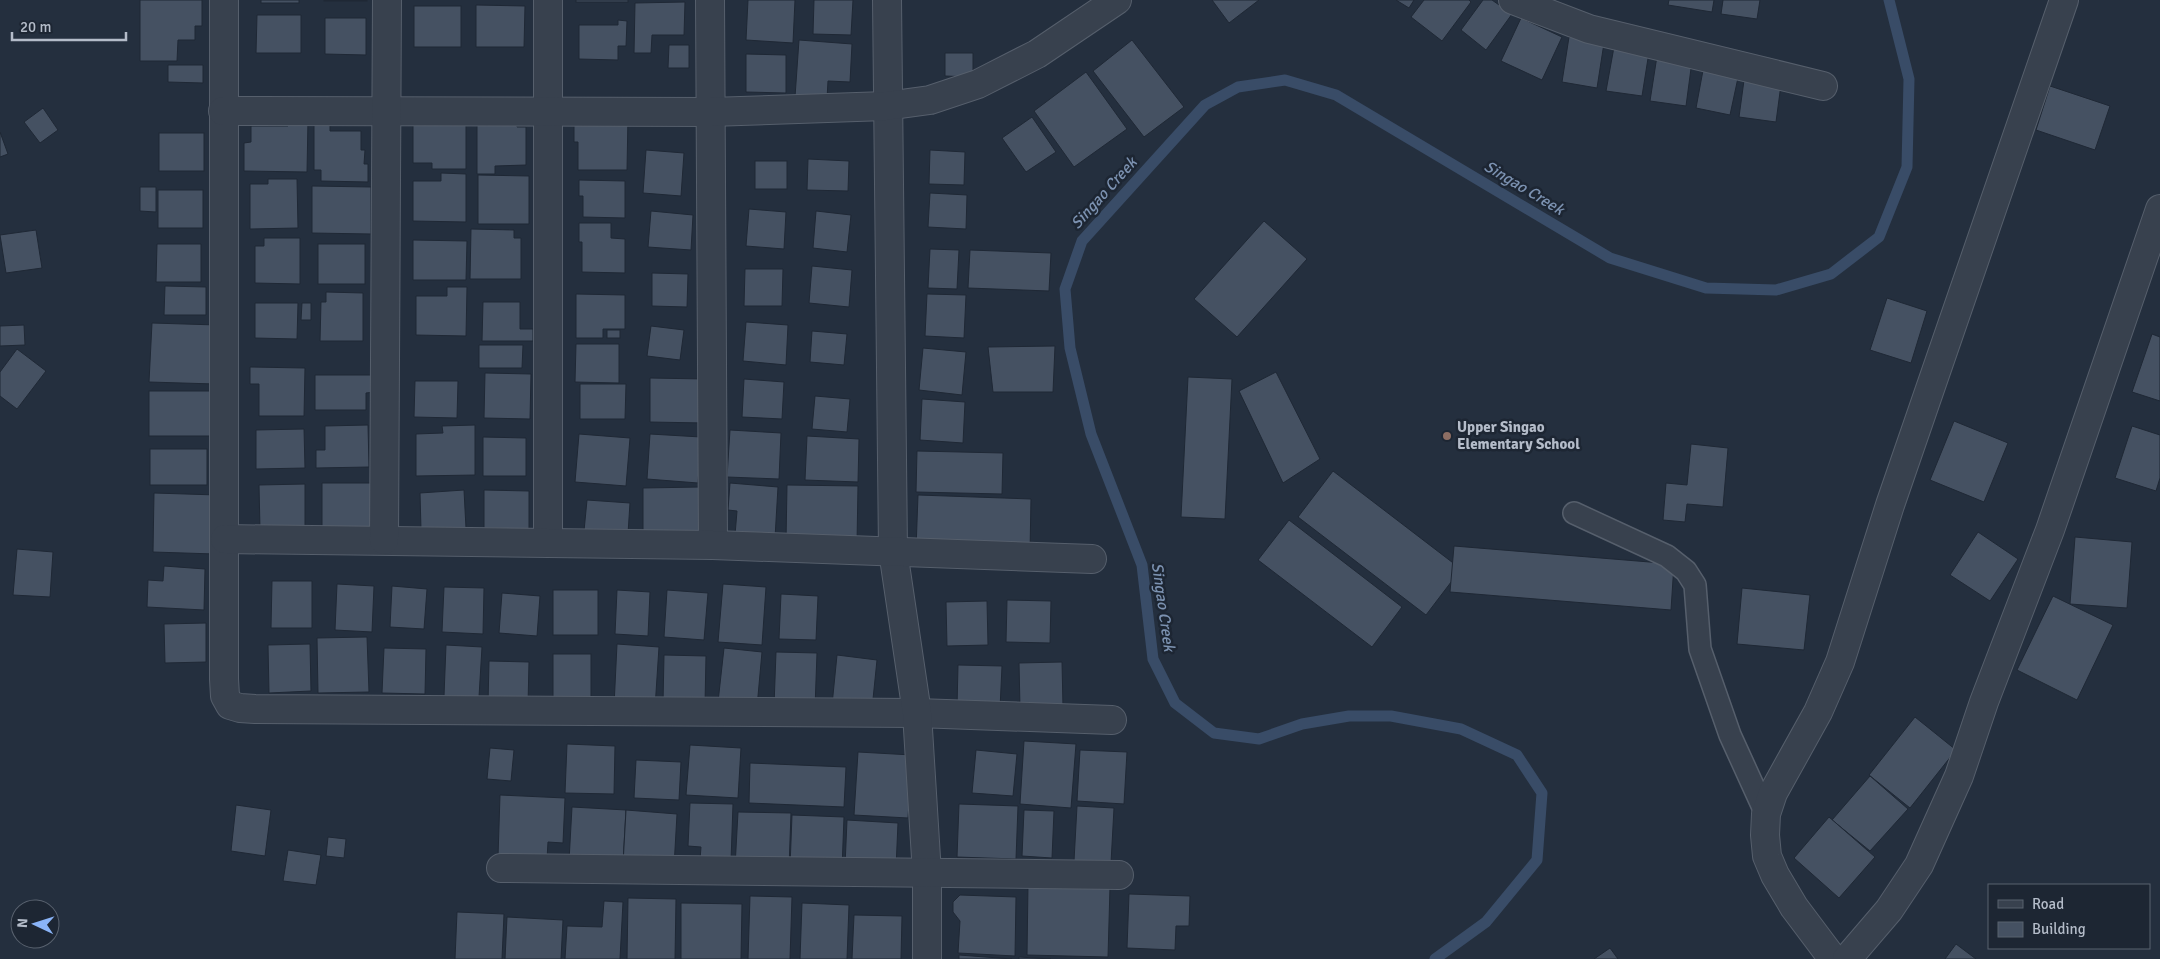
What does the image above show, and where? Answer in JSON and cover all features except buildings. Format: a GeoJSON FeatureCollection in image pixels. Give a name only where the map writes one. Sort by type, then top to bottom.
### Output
{"type":"FeatureCollection","features":[{"type":"Feature","properties":{"kind":"street"},"geometry":{"type":"LineString","coordinates":[[224,0],[225,696],[230,704],[240,708],[917,713],[1112,720]]}},
{"type":"Feature","properties":{"kind":"street"},"geometry":{"type":"LineString","coordinates":[[384,540],[387,0]]}},
{"type":"Feature","properties":{"kind":"street"},"geometry":{"type":"LineString","coordinates":[[548,0],[548,542]]}},
{"type":"Feature","properties":{"kind":"street"},"geometry":{"type":"LineString","coordinates":[[710,0],[713,545]]}},
{"type":"Feature","properties":{"kind":"street"},"geometry":{"type":"LineString","coordinates":[[887,0],[886,106],[893,551],[917,713],[927,874],[926,959]]}},
{"type":"Feature","properties":{"kind":"street"},"geometry":{"type":"LineString","coordinates":[[1513,0],[1590,29],[1823,86]]}},
{"type":"Feature","properties":{"kind":"street"},"geometry":{"type":"LineString","coordinates":[[1833,959],[1794,907],[1775,875],[1767,856],[1766,814],[1773,793],[1818,712],[1840,662],[1896,486],[2064,0]]}},
{"type":"Feature","properties":{"kind":"street"},"geometry":{"type":"LineString","coordinates":[[223,111],[710,112],[886,106],[930,100],[978,84],[1037,54],[1110,2]]}},
{"type":"Feature","properties":{"kind":"street"},"geometry":{"type":"LineString","coordinates":[[1847,959],[1889,910],[1919,865],[1959,776],[1988,693],[2050,530],[2160,209]]}},
{"type":"Feature","properties":{"kind":"street"},"geometry":{"type":"LineString","coordinates":[[225,539],[713,545],[1092,559]]}},
{"type":"Feature","properties":{"kind":"street"},"geometry":{"type":"LineString","coordinates":[[501,868],[1119,875]]}},
{"type":"Feature","properties":{"kind":"lane"},"geometry":{"type":"LineString","coordinates":[[1574,513],[1667,556],[1686,571],[1695,585],[1700,649],[1730,735],[1766,814]]}},
{"type":"Feature","properties":{"kind":"waterway","name":"Singao Creek"},"geometry":{"type":"LineString","coordinates":[[1435,959],[1486,922],[1537,860],[1542,793],[1517,755],[1461,729],[1391,716],[1349,716],[1302,724],[1259,739],[1214,733],[1175,703],[1153,659],[1142,565],[1091,434],[1070,348],[1065,289],[1082,241],[1205,105],[1238,87],[1285,80],[1336,95],[1610,258],[1706,288],[1776,290],[1831,274],[1879,237],[1907,167],[1909,79],[1889,0]]}},
{"type":"Feature","properties":{"kind":"place","name":"Upper Singao Elementary School"},"geometry":{"type":"Point","coordinates":[1447,436]}}]}
